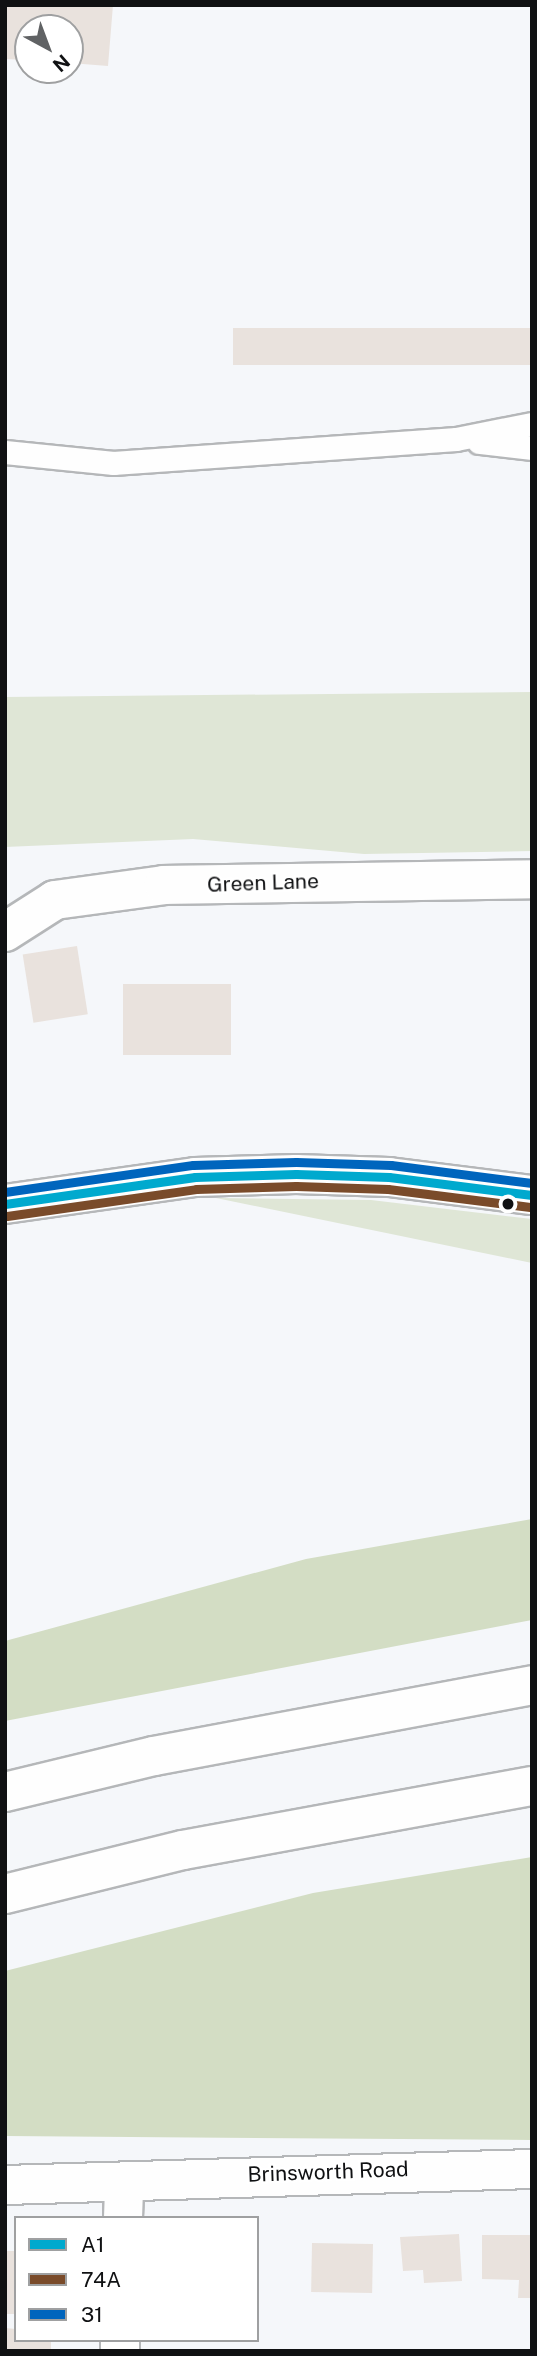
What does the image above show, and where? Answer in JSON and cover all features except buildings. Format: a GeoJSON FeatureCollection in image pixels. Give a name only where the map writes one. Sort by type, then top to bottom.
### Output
{"type":"FeatureCollection","features":[{"type":"Feature","properties":{"kind":"main road","name":"Green Lane"},"geometry":{"type":"LineString","coordinates":[[5,932],[55,900],[164,885],[532,879]]}},
{"type":"Feature","properties":{"kind":"main road"},"geometry":{"type":"LineString","coordinates":[[5,1204],[181,1179],[296,1174],[389,1177],[532,1195]]}},
{"type":"Feature","properties":{"kind":"main road"},"geometry":{"type":"LineString","coordinates":[[5,1792],[154,1756],[532,1685]]}},
{"type":"Feature","properties":{"kind":"main road"},"geometry":{"type":"LineString","coordinates":[[5,1894],[183,1850],[532,1786]]}},
{"type":"Feature","properties":{"kind":"main road","name":"Brinsworth Road"},"geometry":{"type":"LineString","coordinates":[[5,2185],[123,2201],[403,2169],[532,2169]]}},
{"type":"Feature","properties":{"kind":"lane"},"geometry":{"type":"LineString","coordinates":[[5,452],[113,463],[456,439],[532,424]]}},
{"type":"Feature","properties":{"kind":"lane"},"geometry":{"type":"LineString","coordinates":[[456,439],[532,448]]}},
{"type":"Feature","properties":{"kind":"green space"},"geometry":{"type":"Polygon","coordinates":[[[532,692],[532,851],[364,854],[193,839],[5,847],[5,697],[532,692]]]}},
{"type":"Feature","properties":{"kind":"green space"},"geometry":{"type":"Polygon","coordinates":[[[216,1198],[371,1200],[532,1219],[532,1263],[216,1198]]]}},
{"type":"Feature","properties":{"kind":"green space"},"geometry":{"type":"Polygon","coordinates":[[[532,1519],[532,1620],[5,1721],[5,1641],[306,1559],[532,1519]]]}},
{"type":"Feature","properties":{"kind":"green space"},"geometry":{"type":"Polygon","coordinates":[[[532,1857],[532,2140],[5,2136],[5,1971],[313,1893],[532,1857]]]}},
{"type":"Feature","properties":{"kind":"transit line","name":"31"},"geometry":{"type":"LineString","coordinates":[[5,1192],[193,1165],[296,1162],[391,1165],[532,1183]]}},
{"type":"Feature","properties":{"kind":"transit line","name":"A1"},"geometry":{"type":"LineString","coordinates":[[5,1204],[195,1177],[296,1174],[389,1177],[532,1195]]}},
{"type":"Feature","properties":{"kind":"transit line","name":"74A"},"geometry":{"type":"LineString","coordinates":[[7,1216],[196,1189],[296,1186],[388,1189],[530,1207]]}}]}
